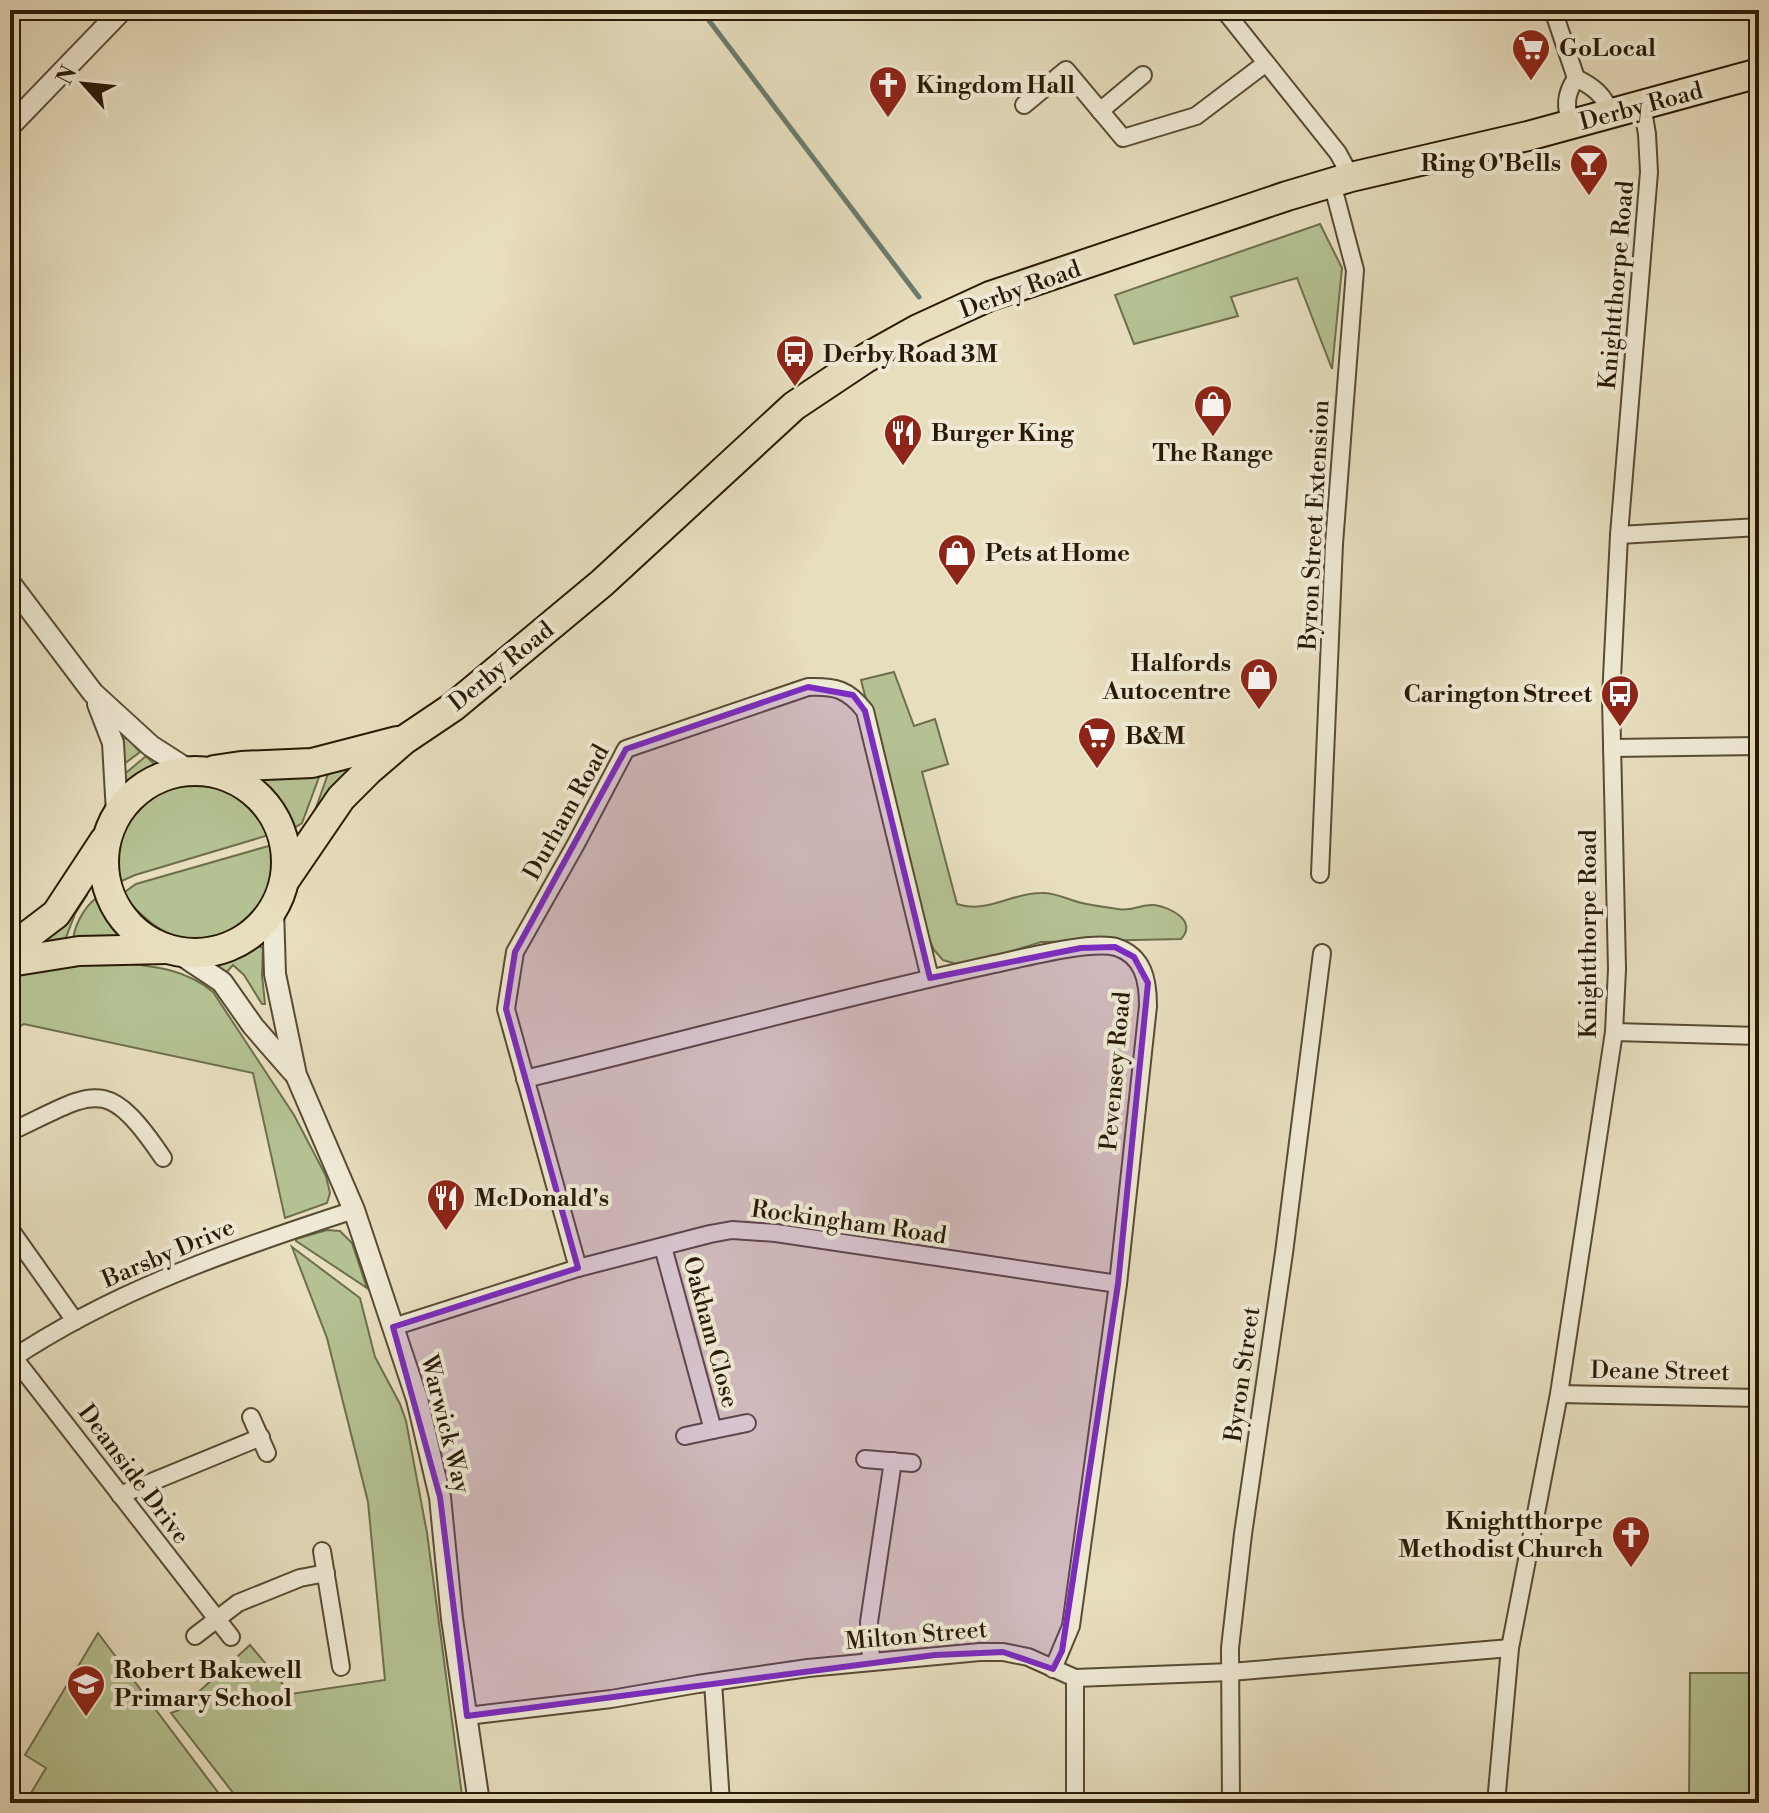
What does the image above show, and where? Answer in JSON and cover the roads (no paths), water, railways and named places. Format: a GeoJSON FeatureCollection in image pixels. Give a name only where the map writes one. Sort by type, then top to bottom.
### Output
{"type":"FeatureCollection","features":[{"type":"Feature","properties":{"kind":"highway","name":"Derby Road"},"geometry":{"type":"LineString","coordinates":[[285,880],[341,798],[368,771],[404,740],[453,707],[602,583],[794,406],[866,358],[918,329],[990,296],[1342,180],[1571,125],[1759,73]]}},
{"type":"Feature","properties":{"kind":"highway","name":"Derby Road"},"geometry":{"type":"LineString","coordinates":[[198,771],[312,763],[404,740]]}},
{"type":"Feature","properties":{"kind":"highway"},"geometry":{"type":"LineString","coordinates":[[10,949],[56,914],[105,841],[117,813],[148,784],[167,775],[198,771],[239,781],[252,789],[272,811],[283,836],[285,880],[273,909],[256,930],[229,947],[197,954],[172,950],[70,952],[10,962]]}},
{"type":"Feature","properties":{"kind":"highway"},"geometry":{"type":"LineString","coordinates":[[105,841],[103,865],[111,898],[131,927],[144,938],[172,950]]}},
{"type":"Feature","properties":{"kind":"street"},"geometry":{"type":"LineString","coordinates":[[10,126],[122,10]]}},
{"type":"Feature","properties":{"kind":"street","name":"Byron Street Extension"},"geometry":{"type":"LineString","coordinates":[[1224,10],[1338,153],[1355,270],[1334,544],[1320,874]]}},
{"type":"Feature","properties":{"kind":"street"},"geometry":{"type":"LineString","coordinates":[[1553,10],[1576,78],[1591,85],[1605,98],[1611,114]]}},
{"type":"Feature","properties":{"kind":"street"},"geometry":{"type":"LineString","coordinates":[[1024,105],[1066,70],[1123,138],[1196,116],[1266,63]]}},
{"type":"Feature","properties":{"kind":"street"},"geometry":{"type":"LineString","coordinates":[[1100,111],[1143,75]]}},
{"type":"Feature","properties":{"kind":"street"},"geometry":{"type":"LineString","coordinates":[[1571,125],[1566,109],[1567,92],[1576,78]]}},
{"type":"Feature","properties":{"kind":"street","name":"Knightthorpe Road"},"geometry":{"type":"LineString","coordinates":[[1496,1803],[1510,1648],[1559,1394],[1614,1032],[1617,969],[1611,698],[1619,535],[1649,172],[1642,105]]}},
{"type":"Feature","properties":{"kind":"street"},"geometry":{"type":"LineString","coordinates":[[1619,535],[1759,527]]}},
{"type":"Feature","properties":{"kind":"street"},"geometry":{"type":"LineString","coordinates":[[10,583],[93,693],[151,746],[198,771]]}},
{"type":"Feature","properties":{"kind":"street","name":"Durham Road"},"geometry":{"type":"LineString","coordinates":[[578,1268],[506,1009],[515,952],[626,749],[808,687],[829,687],[853,695],[865,711],[930,978]]}},
{"type":"Feature","properties":{"kind":"street"},"geometry":{"type":"LineString","coordinates":[[93,693],[113,743],[117,813]]}},
{"type":"Feature","properties":{"kind":"street"},"geometry":{"type":"LineString","coordinates":[[1612,748],[1759,746]]}},
{"type":"Feature","properties":{"kind":"street","name":"Warwick Way"},"geometry":{"type":"LineString","coordinates":[[273,909],[275,974],[296,1075],[354,1210],[417,1399],[440,1497],[452,1619],[479,1803]]}},
{"type":"Feature","properties":{"kind":"street","name":"Pevensey Road"},"geometry":{"type":"LineString","coordinates":[[525,1079],[930,978],[1081,948],[1115,947],[1134,957],[1144,971],[1148,1006],[1118,1284],[1071,1626],[1053,1669]]}},
{"type":"Feature","properties":{"kind":"street","name":"Warwick Way"},"geometry":{"type":"LineString","coordinates":[[172,950],[222,982],[253,1026],[296,1075]]}},
{"type":"Feature","properties":{"kind":"street","name":"Byron Street"},"geometry":{"type":"LineString","coordinates":[[1231,1803],[1230,1648],[1322,953]]}},
{"type":"Feature","properties":{"kind":"street"},"geometry":{"type":"LineString","coordinates":[[1614,1032],[1759,1036]]}},
{"type":"Feature","properties":{"kind":"street"},"geometry":{"type":"LineString","coordinates":[[10,1132],[74,1102],[96,1097],[112,1100],[124,1108],[162,1147]]}},
{"type":"Feature","properties":{"kind":"street","name":"Barsby Drive"},"geometry":{"type":"LineString","coordinates":[[12,1359],[75,1321],[203,1261],[354,1210]]}},
{"type":"Feature","properties":{"kind":"street"},"geometry":{"type":"LineString","coordinates":[[10,1229],[75,1321]]}},
{"type":"Feature","properties":{"kind":"street","name":"Rockingham Road"},"geometry":{"type":"LineString","coordinates":[[393,1327],[578,1268],[710,1234],[755,1230],[1118,1284]]}},
{"type":"Feature","properties":{"kind":"street","name":"Oakham Close"},"geometry":{"type":"LineString","coordinates":[[663,1247],[713,1430]]}},
{"type":"Feature","properties":{"kind":"street","name":"Deanside Drive"},"geometry":{"type":"LineString","coordinates":[[12,1359],[231,1637]]}},
{"type":"Feature","properties":{"kind":"street","name":"Deane Street"},"geometry":{"type":"LineString","coordinates":[[1559,1394],[1759,1398]]}},
{"type":"Feature","properties":{"kind":"street"},"geometry":{"type":"LineString","coordinates":[[120,1495],[264,1445],[251,1417]]}},
{"type":"Feature","properties":{"kind":"street","name":"Oakham Close"},"geometry":{"type":"LineString","coordinates":[[685,1436],[747,1423]]}},
{"type":"Feature","properties":{"kind":"street"},"geometry":{"type":"LineString","coordinates":[[865,1459],[912,1463]]}},
{"type":"Feature","properties":{"kind":"street"},"geometry":{"type":"LineString","coordinates":[[871,1662],[869,1622],[893,1461]]}},
{"type":"Feature","properties":{"kind":"street"},"geometry":{"type":"LineString","coordinates":[[322,1551],[341,1667]]}},
{"type":"Feature","properties":{"kind":"street"},"geometry":{"type":"LineString","coordinates":[[195,1636],[238,1603],[300,1578],[326,1573]]}},
{"type":"Feature","properties":{"kind":"street","name":"Milton Street"},"geometry":{"type":"LineString","coordinates":[[467,1716],[935,1655],[1003,1652],[1028,1657],[1075,1678],[1231,1672],[1510,1648]]}},
{"type":"Feature","properties":{"kind":"street"},"geometry":{"type":"LineString","coordinates":[[1075,1678],[1075,1803]]}},
{"type":"Feature","properties":{"kind":"street"},"geometry":{"type":"LineString","coordinates":[[713,1682],[721,1803]]}},
{"type":"Feature","properties":{"kind":"waterway"},"geometry":{"type":"LineString","coordinates":[[701,10],[919,297]]}},
{"type":"Feature","properties":{"kind":"place","name":"GoLocal"},"geometry":{"type":"Point","coordinates":[1531,82]}},
{"type":"Feature","properties":{"kind":"place","name":"Kingdom Hall"},"geometry":{"type":"Point","coordinates":[888,119]}},
{"type":"Feature","properties":{"kind":"place","name":"Ring O'Bells"},"geometry":{"type":"Point","coordinates":[1589,197]}},
{"type":"Feature","properties":{"kind":"place","name":"Derby Road 3M"},"geometry":{"type":"Point","coordinates":[795,388]}},
{"type":"Feature","properties":{"kind":"place","name":"The Range"},"geometry":{"type":"Point","coordinates":[1213,438]}},
{"type":"Feature","properties":{"kind":"place","name":"Burger King"},"geometry":{"type":"Point","coordinates":[903,467]}},
{"type":"Feature","properties":{"kind":"place","name":"Pets at Home"},"geometry":{"type":"Point","coordinates":[957,587]}},
{"type":"Feature","properties":{"kind":"place","name":"Halfords Autocentre"},"geometry":{"type":"Point","coordinates":[1259,711]}},
{"type":"Feature","properties":{"kind":"place","name":"Carington Street"},"geometry":{"type":"Point","coordinates":[1620,728]}},
{"type":"Feature","properties":{"kind":"place","name":"B&M"},"geometry":{"type":"Point","coordinates":[1097,770]}},
{"type":"Feature","properties":{"kind":"place","name":"McDonald's"},"geometry":{"type":"Point","coordinates":[446,1232]}},
{"type":"Feature","properties":{"kind":"place","name":"Knightthorpe Methodist Church"},"geometry":{"type":"Point","coordinates":[1631,1569]}},
{"type":"Feature","properties":{"kind":"place","name":"Robert Bakewell Primary School"},"geometry":{"type":"Point","coordinates":[86,1718]}}]}
